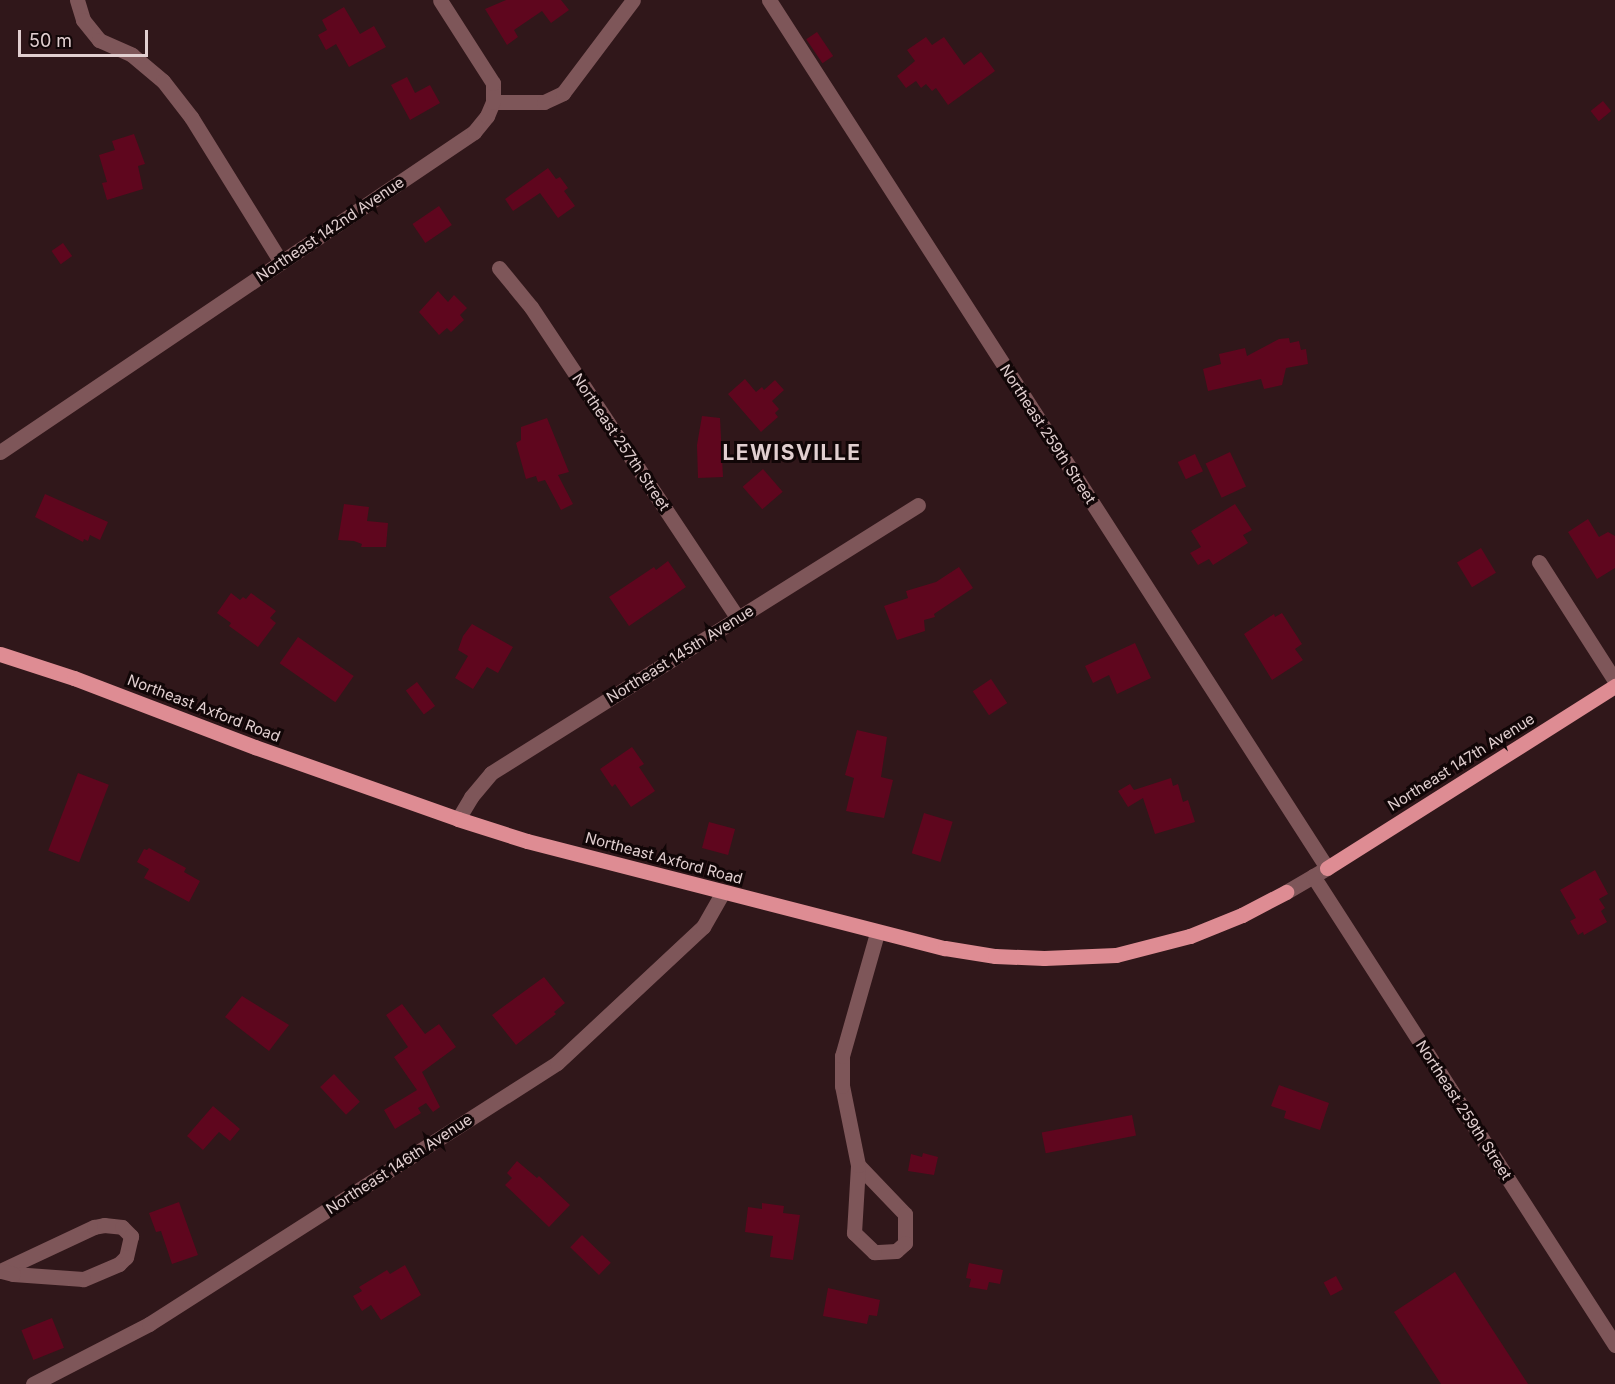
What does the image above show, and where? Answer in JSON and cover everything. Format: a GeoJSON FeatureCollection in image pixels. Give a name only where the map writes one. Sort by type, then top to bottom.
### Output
{"type":"FeatureCollection","features":[{"type":"Feature","properties":{"kind":"main road","name":"Northeast Axford Road"},"geometry":{"type":"LineString","coordinates":[[0,654],[74,678],[255,747],[527,841],[877,933],[945,948],[995,956],[1044,958],[1116,955],[1190,936],[1242,915],[1286,892]]}},
{"type":"Feature","properties":{"kind":"main road","name":"Northeast 147th Avenue"},"geometry":{"type":"LineString","coordinates":[[1327,868],[1615,686]]}},
{"type":"Feature","properties":{"kind":"street"},"geometry":{"type":"LineString","coordinates":[[77,0],[83,20],[99,40],[132,55],[162,81],[191,117],[281,262]]}},
{"type":"Feature","properties":{"kind":"street"},"geometry":{"type":"LineString","coordinates":[[440,0],[493,83],[493,102],[544,102],[562,93],[633,0]]}},
{"type":"Feature","properties":{"kind":"street","name":"Northeast 259th Street"},"geometry":{"type":"LineString","coordinates":[[769,0],[1327,868]]}},
{"type":"Feature","properties":{"kind":"street","name":"Northeast 142nd Avenue"},"geometry":{"type":"LineString","coordinates":[[0,452],[474,132],[487,116],[493,102]]}},
{"type":"Feature","properties":{"kind":"street","name":"Northeast 257th Street"},"geometry":{"type":"LineString","coordinates":[[499,268],[531,308],[738,618]]}},
{"type":"Feature","properties":{"kind":"street","name":"Northeast 145th Avenue"},"geometry":{"type":"LineString","coordinates":[[458,819],[471,797],[491,773],[918,505]]}},
{"type":"Feature","properties":{"kind":"street"},"geometry":{"type":"LineString","coordinates":[[1539,562],[1615,681]]}},
{"type":"Feature","properties":{"kind":"street","name":"Northeast Axford Road"},"geometry":{"type":"LineString","coordinates":[[1286,892],[1327,868]]}},
{"type":"Feature","properties":{"kind":"street","name":"Northeast 259th Street"},"geometry":{"type":"LineString","coordinates":[[1313,876],[1615,1345]]}},
{"type":"Feature","properties":{"kind":"street","name":"Northeast 146th Avenue"},"geometry":{"type":"LineString","coordinates":[[33,1384],[149,1324],[557,1063],[703,927],[723,892]]}},
{"type":"Feature","properties":{"kind":"street"},"geometry":{"type":"LineString","coordinates":[[858,1165],[905,1214],[905,1243],[896,1251],[874,1252],[854,1233],[858,1165],[842,1086],[842,1056],[877,933]]}},
{"type":"Feature","properties":{"kind":"street"},"geometry":{"type":"LineString","coordinates":[[104,1225],[122,1227],[130,1236],[126,1257],[119,1264],[83,1279],[13,1274],[1,1271],[94,1227],[104,1225]]}},
{"type":"Feature","properties":{"kind":"building"},"geometry":{"type":"Polygon","coordinates":[[[506,0],[561,0],[569,10],[551,23],[542,11],[514,30],[518,37],[507,45],[485,9],[506,0]]]}},
{"type":"Feature","properties":{"kind":"building"},"geometry":{"type":"Polygon","coordinates":[[[344,7],[360,34],[374,26],[386,47],[349,67],[336,44],[326,50],[318,35],[327,30],[322,20],[344,7]]]}},
{"type":"Feature","properties":{"kind":"building"},"geometry":{"type":"Polygon","coordinates":[[[817,32],[833,56],[822,63],[806,39],[817,32]]]}},
{"type":"Feature","properties":{"kind":"building"},"geometry":{"type":"Polygon","coordinates":[[[926,37],[932,45],[944,37],[964,65],[981,52],[995,71],[948,105],[936,88],[932,91],[926,84],[921,88],[916,81],[906,88],[897,76],[915,61],[907,50],[926,37]]]}},
{"type":"Feature","properties":{"kind":"building"},"geometry":{"type":"Polygon","coordinates":[[[407,77],[415,93],[430,85],[440,103],[410,120],[391,85],[407,77]]]}},
{"type":"Feature","properties":{"kind":"building"},"geometry":{"type":"Polygon","coordinates":[[[1603,101],[1611,111],[1599,121],[1591,111],[1603,101]]]}},
{"type":"Feature","properties":{"kind":"building"},"geometry":{"type":"Polygon","coordinates":[[[134,134],[145,164],[138,166],[143,189],[107,200],[102,183],[107,182],[99,155],[115,150],[112,141],[134,134]]]}},
{"type":"Feature","properties":{"kind":"building"},"geometry":{"type":"Polygon","coordinates":[[[548,168],[556,179],[560,177],[568,188],[564,191],[575,206],[558,218],[540,193],[513,211],[505,199],[548,168]]]}},
{"type":"Feature","properties":{"kind":"building"},"geometry":{"type":"Polygon","coordinates":[[[439,206],[452,225],[425,243],[412,224],[439,206]]]}},
{"type":"Feature","properties":{"kind":"building"},"geometry":{"type":"Polygon","coordinates":[[[63,243],[72,256],[61,264],[52,251],[63,243]]]}},
{"type":"Feature","properties":{"kind":"building"},"geometry":{"type":"Polygon","coordinates":[[[438,291],[448,302],[454,295],[467,308],[460,315],[464,320],[451,332],[447,328],[439,335],[419,312],[438,291]]]}},
{"type":"Feature","properties":{"kind":"building"},"geometry":{"type":"Polygon","coordinates":[[[1289,338],[1290,343],[1299,341],[1301,350],[1306,349],[1308,364],[1286,368],[1282,385],[1264,389],[1261,379],[1208,391],[1203,369],[1221,364],[1219,354],[1245,348],[1247,356],[1279,339],[1289,338]]]}},
{"type":"Feature","properties":{"kind":"building"},"geometry":{"type":"Polygon","coordinates":[[[745,379],[756,392],[762,387],[764,390],[775,380],[784,390],[772,401],[779,409],[775,413],[778,417],[761,432],[728,394],[745,379]]]}},
{"type":"Feature","properties":{"kind":"building"},"geometry":{"type":"Polygon","coordinates":[[[702,416],[720,418],[723,477],[698,478],[697,445],[702,416]]]}},
{"type":"Feature","properties":{"kind":"building"},"geometry":{"type":"Polygon","coordinates":[[[547,418],[569,472],[558,475],[573,504],[561,510],[545,480],[538,482],[536,476],[526,479],[516,443],[521,440],[521,427],[547,418]]]}},
{"type":"Feature","properties":{"kind":"building"},"geometry":{"type":"Polygon","coordinates":[[[1230,452],[1246,486],[1222,498],[1206,463],[1230,452]]]}},
{"type":"Feature","properties":{"kind":"building"},"geometry":{"type":"Polygon","coordinates":[[[1195,454],[1203,471],[1186,479],[1178,462],[1195,454]]]}},
{"type":"Feature","properties":{"kind":"building"},"geometry":{"type":"Polygon","coordinates":[[[763,469],[783,492],[762,509],[743,487],[763,469]]]}},
{"type":"Feature","properties":{"kind":"building"},"geometry":{"type":"Polygon","coordinates":[[[45,494],[108,522],[100,540],[90,535],[88,541],[84,539],[83,542],[35,517],[45,494]]]}},
{"type":"Feature","properties":{"kind":"building"},"geometry":{"type":"Polygon","coordinates":[[[344,504],[369,507],[367,521],[388,523],[386,547],[361,547],[362,544],[354,541],[338,540],[344,504]]]}},
{"type":"Feature","properties":{"kind":"building"},"geometry":{"type":"Polygon","coordinates":[[[1235,504],[1252,530],[1243,535],[1248,543],[1213,565],[1209,559],[1198,565],[1190,553],[1201,547],[1191,531],[1235,504]]]}},
{"type":"Feature","properties":{"kind":"building"},"geometry":{"type":"Polygon","coordinates":[[[1588,519],[1599,537],[1608,532],[1615,536],[1615,568],[1597,579],[1568,532],[1588,519]]]}},
{"type":"Feature","properties":{"kind":"building"},"geometry":{"type":"Polygon","coordinates":[[[1481,548],[1496,573],[1472,587],[1457,562],[1481,548]]]}},
{"type":"Feature","properties":{"kind":"building"},"geometry":{"type":"Polygon","coordinates":[[[668,561],[686,587],[629,626],[609,597],[654,567],[656,570],[668,561]]]}},
{"type":"Feature","properties":{"kind":"building"},"geometry":{"type":"Polygon","coordinates":[[[959,567],[973,588],[934,614],[935,617],[924,620],[925,631],[897,640],[884,606],[908,598],[906,591],[936,582],[959,567]]]}},
{"type":"Feature","properties":{"kind":"building"},"geometry":{"type":"Polygon","coordinates":[[[231,593],[240,600],[243,597],[246,599],[251,593],[276,611],[270,618],[276,623],[258,647],[229,626],[231,623],[217,613],[231,593]]]}},
{"type":"Feature","properties":{"kind":"building"},"geometry":{"type":"Polygon","coordinates":[[[1282,613],[1302,644],[1295,649],[1303,660],[1272,680],[1244,634],[1274,614],[1275,617],[1282,613]]]}},
{"type":"Feature","properties":{"kind":"building"},"geometry":{"type":"Polygon","coordinates":[[[472,624],[513,647],[498,673],[487,667],[473,689],[455,678],[468,656],[458,650],[463,636],[472,624]]]}},
{"type":"Feature","properties":{"kind":"building"},"geometry":{"type":"Polygon","coordinates":[[[298,637],[354,676],[335,702],[280,663],[298,637]]]}},
{"type":"Feature","properties":{"kind":"building"},"geometry":{"type":"Polygon","coordinates":[[[1135,643],[1151,678],[1117,694],[1109,675],[1093,683],[1085,666],[1135,643]]]}},
{"type":"Feature","properties":{"kind":"building"},"geometry":{"type":"Polygon","coordinates":[[[991,679],[1007,703],[989,715],[973,691],[991,679]]]}},
{"type":"Feature","properties":{"kind":"building"},"geometry":{"type":"Polygon","coordinates":[[[417,682],[435,706],[424,714],[406,690],[417,682]]]}},
{"type":"Feature","properties":{"kind":"building"},"geometry":{"type":"Polygon","coordinates":[[[857,730],[887,737],[881,777],[893,780],[884,818],[846,811],[854,778],[845,775],[857,730]]]}},
{"type":"Feature","properties":{"kind":"building"},"geometry":{"type":"Polygon","coordinates":[[[632,747],[644,764],[639,767],[655,791],[631,807],[615,784],[612,787],[600,769],[632,747]]]}},
{"type":"Feature","properties":{"kind":"building"},"geometry":{"type":"Polygon","coordinates":[[[78,773],[109,785],[79,862],[48,850],[78,773]]]}},
{"type":"Feature","properties":{"kind":"building"},"geometry":{"type":"Polygon","coordinates":[[[1171,778],[1173,786],[1178,784],[1183,802],[1188,800],[1195,822],[1155,834],[1143,798],[1128,807],[1118,791],[1130,784],[1134,790],[1171,778]]]}},
{"type":"Feature","properties":{"kind":"building"},"geometry":{"type":"Polygon","coordinates":[[[924,813],[953,822],[940,862],[912,853],[924,813]]]}},
{"type":"Feature","properties":{"kind":"building"},"geometry":{"type":"Polygon","coordinates":[[[709,822],[735,829],[728,855],[702,848],[709,822]]]}},
{"type":"Feature","properties":{"kind":"building"},"geometry":{"type":"Polygon","coordinates":[[[149,848],[186,868],[184,872],[200,881],[189,902],[144,878],[149,869],[137,862],[144,849],[149,848]]]}},
{"type":"Feature","properties":{"kind":"building"},"geometry":{"type":"Polygon","coordinates":[[[1595,870],[1608,894],[1599,899],[1605,908],[1601,911],[1607,922],[1584,935],[1583,932],[1578,935],[1570,921],[1576,918],[1560,890],[1595,870]]]}},
{"type":"Feature","properties":{"kind":"building"},"geometry":{"type":"Polygon","coordinates":[[[544,977],[565,1003],[554,1012],[556,1014],[516,1045],[492,1015],[544,977]]]}},
{"type":"Feature","properties":{"kind":"building"},"geometry":{"type":"Polygon","coordinates":[[[242,996],[289,1025],[269,1051],[225,1017],[242,996]]]}},
{"type":"Feature","properties":{"kind":"building"},"geometry":{"type":"Polygon","coordinates":[[[402,1004],[425,1034],[439,1024],[456,1047],[422,1072],[440,1107],[433,1112],[426,1103],[418,1108],[421,1113],[395,1129],[384,1110],[417,1090],[394,1057],[408,1047],[386,1015],[402,1004]]]}},
{"type":"Feature","properties":{"kind":"building"},"geometry":{"type":"Polygon","coordinates":[[[334,1074],[360,1102],[346,1115],[320,1087],[334,1074]]]}},
{"type":"Feature","properties":{"kind":"building"},"geometry":{"type":"Polygon","coordinates":[[[1279,1085],[1329,1103],[1320,1130],[1284,1118],[1286,1111],[1271,1106],[1279,1085]]]}},
{"type":"Feature","properties":{"kind":"building"},"geometry":{"type":"Polygon","coordinates":[[[213,1106],[240,1129],[230,1141],[219,1132],[203,1150],[187,1136],[213,1106]]]}},
{"type":"Feature","properties":{"kind":"building"},"geometry":{"type":"Polygon","coordinates":[[[1132,1115],[1136,1136],[1046,1153],[1042,1133],[1132,1115]]]}},
{"type":"Feature","properties":{"kind":"building"},"geometry":{"type":"Polygon","coordinates":[[[923,1153],[938,1157],[934,1175],[908,1171],[911,1154],[922,1157],[923,1153]]]}},
{"type":"Feature","properties":{"kind":"building"},"geometry":{"type":"Polygon","coordinates":[[[517,1161],[537,1178],[539,1176],[570,1205],[549,1227],[505,1185],[512,1178],[507,1173],[517,1161]]]}},
{"type":"Feature","properties":{"kind":"building"},"geometry":{"type":"Polygon","coordinates":[[[179,1202],[198,1255],[172,1264],[161,1231],[156,1232],[149,1213],[179,1202]]]}},
{"type":"Feature","properties":{"kind":"building"},"geometry":{"type":"Polygon","coordinates":[[[762,1203],[784,1206],[783,1213],[800,1215],[793,1260],[770,1257],[773,1236],[745,1232],[748,1207],[762,1209],[762,1203]]]}},
{"type":"Feature","properties":{"kind":"building"},"geometry":{"type":"Polygon","coordinates":[[[582,1235],[611,1263],[599,1275],[570,1247],[582,1235]]]}},
{"type":"Feature","properties":{"kind":"building"},"geometry":{"type":"Polygon","coordinates":[[[969,1263],[1003,1270],[1000,1284],[989,1282],[987,1290],[969,1287],[971,1279],[966,1278],[969,1263]]]}},
{"type":"Feature","properties":{"kind":"building"},"geometry":{"type":"Polygon","coordinates":[[[405,1265],[421,1295],[381,1320],[371,1305],[362,1311],[353,1296],[362,1291],[359,1287],[387,1270],[390,1274],[405,1265]]]}},
{"type":"Feature","properties":{"kind":"building"},"geometry":{"type":"Polygon","coordinates":[[[1455,1272],[1528,1384],[1441,1384],[1394,1312],[1455,1272]]]}},
{"type":"Feature","properties":{"kind":"building"},"geometry":{"type":"Polygon","coordinates":[[[1336,1276],[1343,1289],[1331,1296],[1324,1283],[1336,1276]]]}},
{"type":"Feature","properties":{"kind":"building"},"geometry":{"type":"Polygon","coordinates":[[[828,1288],[880,1300],[877,1316],[869,1315],[867,1324],[823,1316],[828,1288]]]}},
{"type":"Feature","properties":{"kind":"building"},"geometry":{"type":"Polygon","coordinates":[[[52,1318],[64,1348],[33,1360],[21,1330],[52,1318]]]}},
{"type":"Feature","properties":{"kind":"district","name":"LEWISVILLE"},"geometry":{"type":"Point","coordinates":[792,453]}}]}
